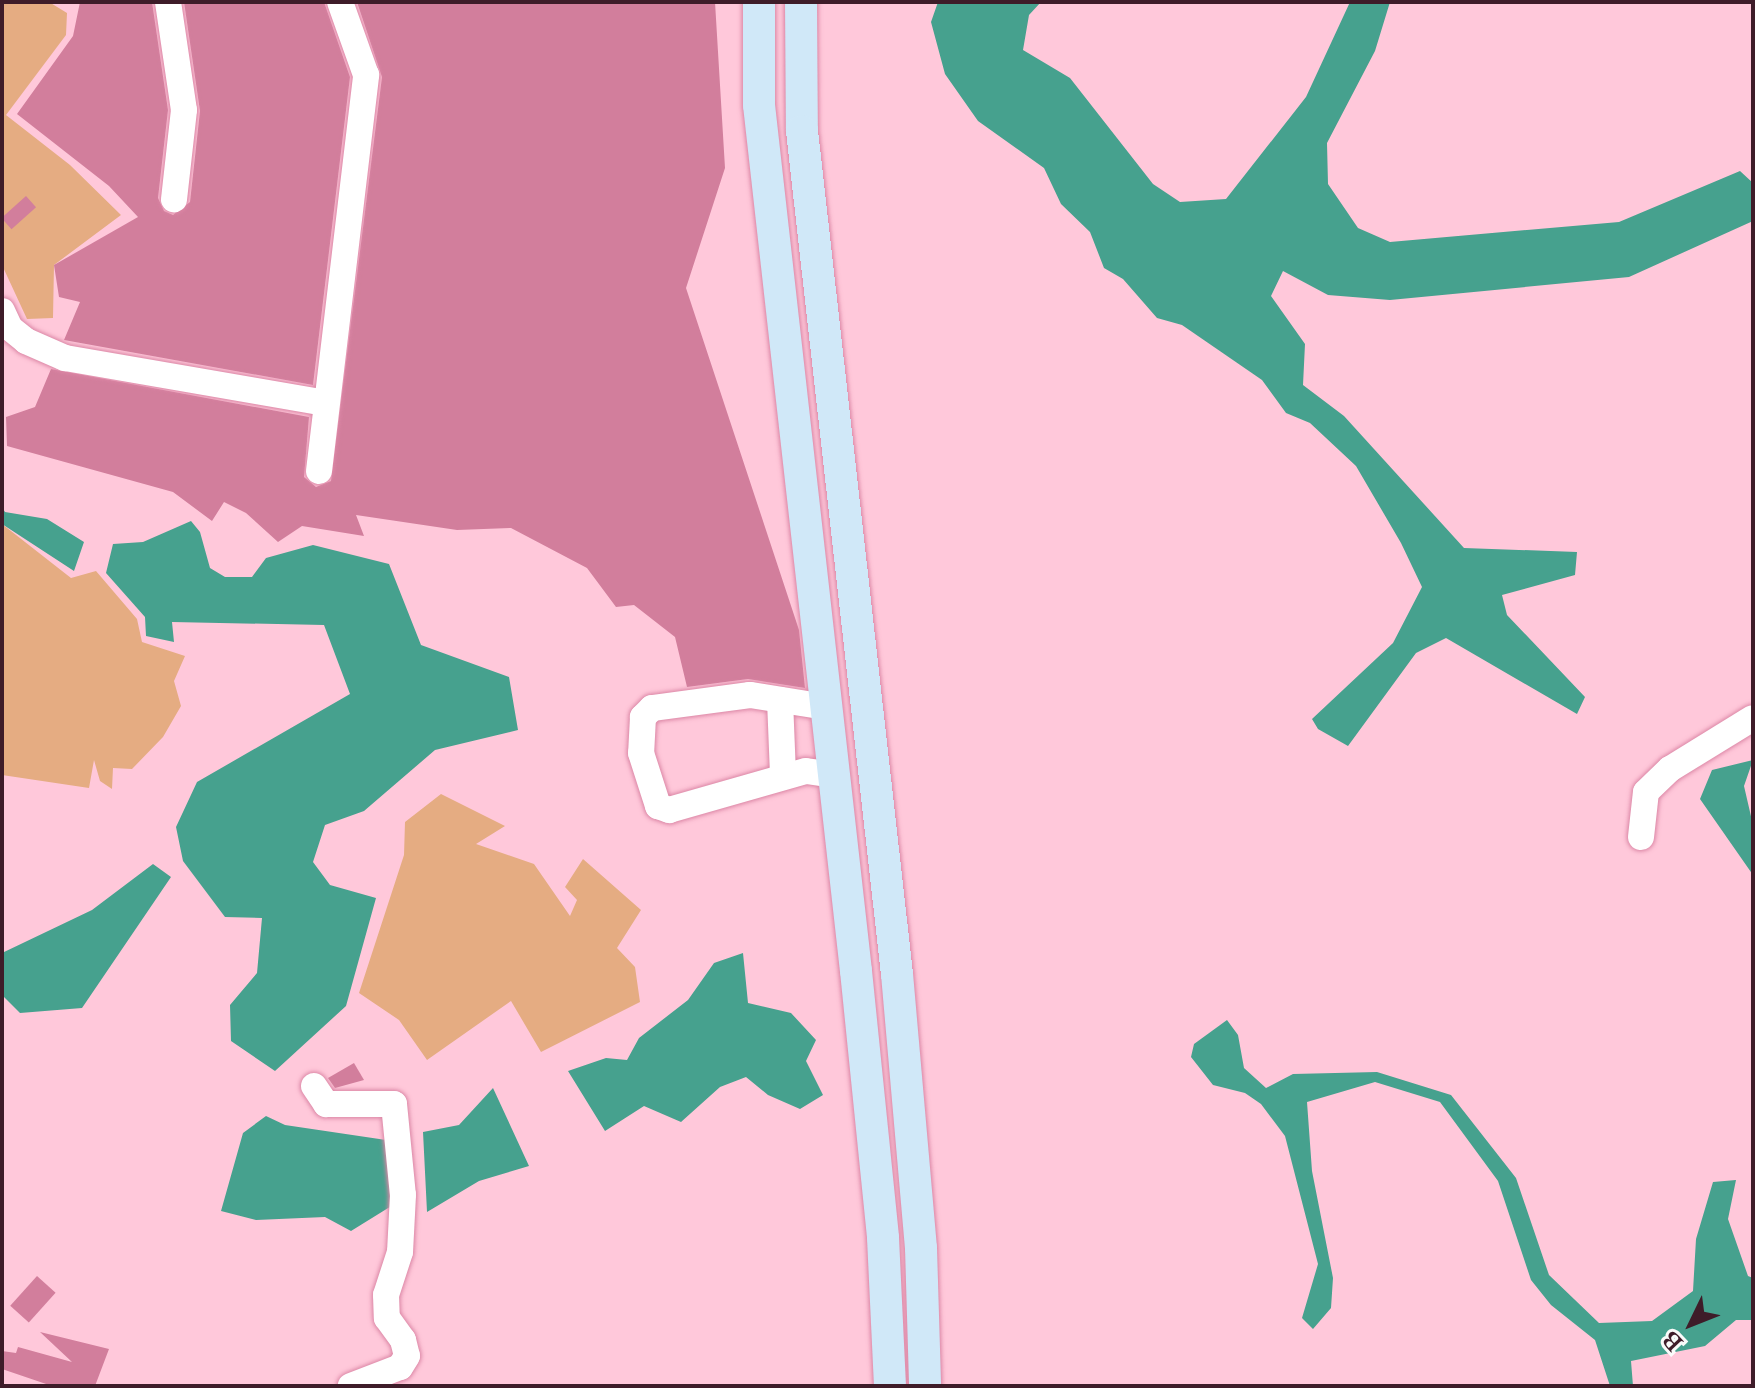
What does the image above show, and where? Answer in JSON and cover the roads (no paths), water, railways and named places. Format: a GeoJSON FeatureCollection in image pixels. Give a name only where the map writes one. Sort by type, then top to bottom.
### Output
{"type":"FeatureCollection","features":[{"type":"Feature","properties":{"kind":"main road"},"geometry":{"type":"LineString","coordinates":[[759,2],[759,105],[856,971],[883,1238],[890,1386]]}},
{"type":"Feature","properties":{"kind":"main road"},"geometry":{"type":"LineString","coordinates":[[801,2],[802,131],[897,974],[921,1248],[925,1386]]}},
{"type":"Feature","properties":{"kind":"main road"},"geometry":{"type":"LineString","coordinates":[[856,971],[897,974]]}},
{"type":"Feature","properties":{"kind":"street"},"geometry":{"type":"LineString","coordinates":[[168,2],[184,110],[174,199]]}},
{"type":"Feature","properties":{"kind":"street"},"geometry":{"type":"LineString","coordinates":[[319,471],[366,75],[340,2]]}},
{"type":"Feature","properties":{"kind":"street"},"geometry":{"type":"LineString","coordinates":[[2,311],[10,328],[26,341],[65,358],[325,403]]}},
{"type":"Feature","properties":{"kind":"street"},"geometry":{"type":"LineString","coordinates":[[826,707],[750,695],[652,708],[643,717],[641,753],[658,806],[669,810],[783,776],[815,770],[834,775]]}},
{"type":"Feature","properties":{"kind":"street"},"geometry":{"type":"LineString","coordinates":[[780,700],[783,776]]}},
{"type":"Feature","properties":{"kind":"street"},"geometry":{"type":"LineString","coordinates":[[1641,837],[1646,792],[1670,769],[1753,718]]}},
{"type":"Feature","properties":{"kind":"street"},"geometry":{"type":"LineString","coordinates":[[314,1086],[326,1104],[394,1104],[402,1210],[400,1252],[386,1295],[387,1318],[403,1340],[407,1356],[400,1367],[351,1386]]}}]}
